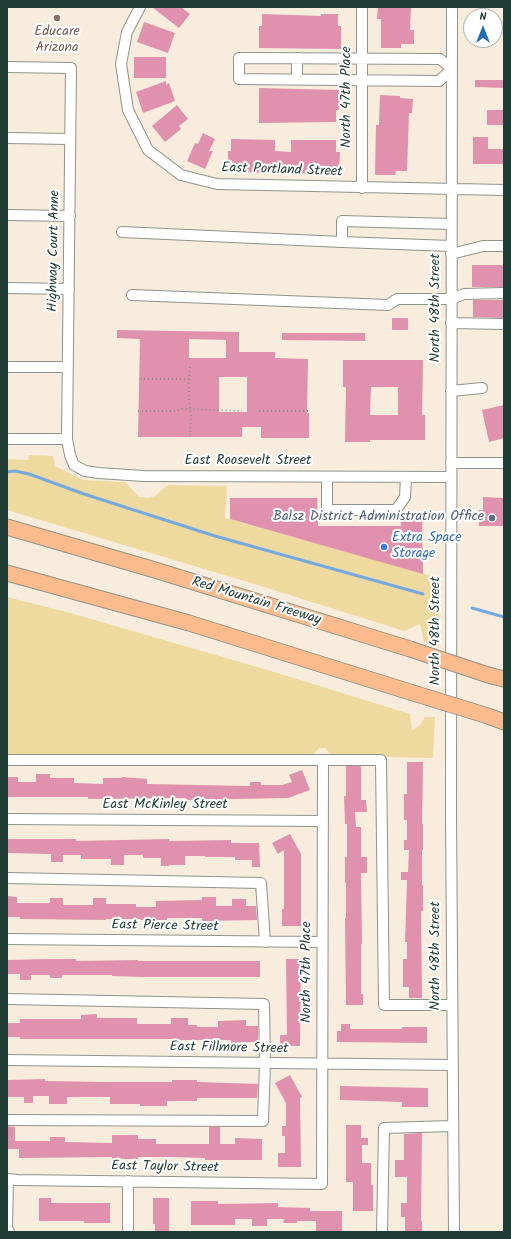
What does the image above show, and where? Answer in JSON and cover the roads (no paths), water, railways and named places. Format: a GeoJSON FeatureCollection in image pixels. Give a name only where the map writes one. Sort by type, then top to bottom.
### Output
{"type":"FeatureCollection","features":[{"type":"Feature","properties":{"kind":"highway","name":"Red Mountain Freeway"},"geometry":{"type":"LineString","coordinates":[[7,527],[155,570],[410,649],[504,680]]}},
{"type":"Feature","properties":{"kind":"highway"},"geometry":{"type":"LineString","coordinates":[[9,574],[168,617],[504,721]]}},
{"type":"Feature","properties":{"kind":"street","name":"East Portland Street"},"geometry":{"type":"LineString","coordinates":[[140,7],[127,32],[120,64],[128,110],[148,150],[181,175],[217,184],[504,190]]}},
{"type":"Feature","properties":{"kind":"street","name":"North 47th Place"},"geometry":{"type":"LineString","coordinates":[[362,7],[362,188]]}},
{"type":"Feature","properties":{"kind":"street","name":"North 48th Street"},"geometry":{"type":"LineString","coordinates":[[452,7],[451,1005],[454,1232]]}},
{"type":"Feature","properties":{"kind":"street"},"geometry":{"type":"LineString","coordinates":[[239,58],[362,58],[440,59],[452,69],[439,81],[238,78],[239,58]]}},
{"type":"Feature","properties":{"kind":"street"},"geometry":{"type":"LineString","coordinates":[[297,58],[297,79]]}},
{"type":"Feature","properties":{"kind":"street","name":"Highway Court Anne"},"geometry":{"type":"LineString","coordinates":[[7,67],[71,68],[67,439]]}},
{"type":"Feature","properties":{"kind":"street"},"geometry":{"type":"LineString","coordinates":[[7,138],[70,139]]}},
{"type":"Feature","properties":{"kind":"street"},"geometry":{"type":"LineString","coordinates":[[7,215],[70,216]]}},
{"type":"Feature","properties":{"kind":"street"},"geometry":{"type":"LineString","coordinates":[[342,242],[342,221],[451,224]]}},
{"type":"Feature","properties":{"kind":"street"},"geometry":{"type":"LineString","coordinates":[[122,232],[342,242],[451,250],[483,246],[504,246]]}},
{"type":"Feature","properties":{"kind":"street"},"geometry":{"type":"LineString","coordinates":[[7,288],[69,289]]}},
{"type":"Feature","properties":{"kind":"street"},"geometry":{"type":"LineString","coordinates":[[132,295],[388,305],[397,299],[451,300],[464,294],[504,293]]}},
{"type":"Feature","properties":{"kind":"street"},"geometry":{"type":"LineString","coordinates":[[451,323],[504,324]]}},
{"type":"Feature","properties":{"kind":"street"},"geometry":{"type":"LineString","coordinates":[[7,367],[68,367]]}},
{"type":"Feature","properties":{"kind":"street"},"geometry":{"type":"LineString","coordinates":[[451,391],[482,388]]}},
{"type":"Feature","properties":{"kind":"street"},"geometry":{"type":"LineString","coordinates":[[7,439],[67,439]]}},
{"type":"Feature","properties":{"kind":"street","name":"East Roosevelt Street"},"geometry":{"type":"LineString","coordinates":[[67,439],[70,456],[74,465],[85,471],[98,473],[144,476],[451,477]]}},
{"type":"Feature","properties":{"kind":"street"},"geometry":{"type":"LineString","coordinates":[[451,463],[504,463]]}},
{"type":"Feature","properties":{"kind":"street"},"geometry":{"type":"LineString","coordinates":[[327,477],[327,510],[396,510],[405,497],[406,477]]}},
{"type":"Feature","properties":{"kind":"street"},"geometry":{"type":"LineString","coordinates":[[7,760],[381,760],[384,1006],[451,1005]]}},
{"type":"Feature","properties":{"kind":"street","name":"North 47th Place"},"geometry":{"type":"LineString","coordinates":[[322,1184],[323,760]]}},
{"type":"Feature","properties":{"kind":"street","name":"East McKinley Street"},"geometry":{"type":"LineString","coordinates":[[7,819],[322,821]]}},
{"type":"Feature","properties":{"kind":"street"},"geometry":{"type":"LineString","coordinates":[[7,878],[261,883],[265,942]]}},
{"type":"Feature","properties":{"kind":"street","name":"East Pierce Street"},"geometry":{"type":"LineString","coordinates":[[7,939],[322,942]]}},
{"type":"Feature","properties":{"kind":"street"},"geometry":{"type":"LineString","coordinates":[[7,999],[264,1004],[265,1063],[263,1121],[7,1120]]}},
{"type":"Feature","properties":{"kind":"street","name":"East Fillmore Street"},"geometry":{"type":"LineString","coordinates":[[7,1060],[452,1065]]}},
{"type":"Feature","properties":{"kind":"street"},"geometry":{"type":"LineString","coordinates":[[382,1232],[384,1128],[452,1126]]}},
{"type":"Feature","properties":{"kind":"street"},"geometry":{"type":"LineString","coordinates":[[7,1179],[9,1232]]}},
{"type":"Feature","properties":{"kind":"street","name":"East Taylor Street"},"geometry":{"type":"LineString","coordinates":[[7,1179],[322,1184]]}},
{"type":"Feature","properties":{"kind":"street"},"geometry":{"type":"LineString","coordinates":[[128,1181],[128,1232]]}},
{"type":"Feature","properties":{"kind":"waterway"},"geometry":{"type":"LineString","coordinates":[[7,472],[15,471],[29,474],[84,494],[215,536],[423,594]]}},
{"type":"Feature","properties":{"kind":"waterway"},"geometry":{"type":"LineString","coordinates":[[472,608],[504,617]]}},
{"type":"Feature","properties":{"kind":"place","name":"Educare Arizona"},"geometry":{"type":"Point","coordinates":[57,18]}},
{"type":"Feature","properties":{"kind":"place","name":"Balsz District Administration Office"},"geometry":{"type":"Point","coordinates":[492,518]}},
{"type":"Feature","properties":{"kind":"place","name":"Extra Space Storage"},"geometry":{"type":"Point","coordinates":[384,547]}}]}
